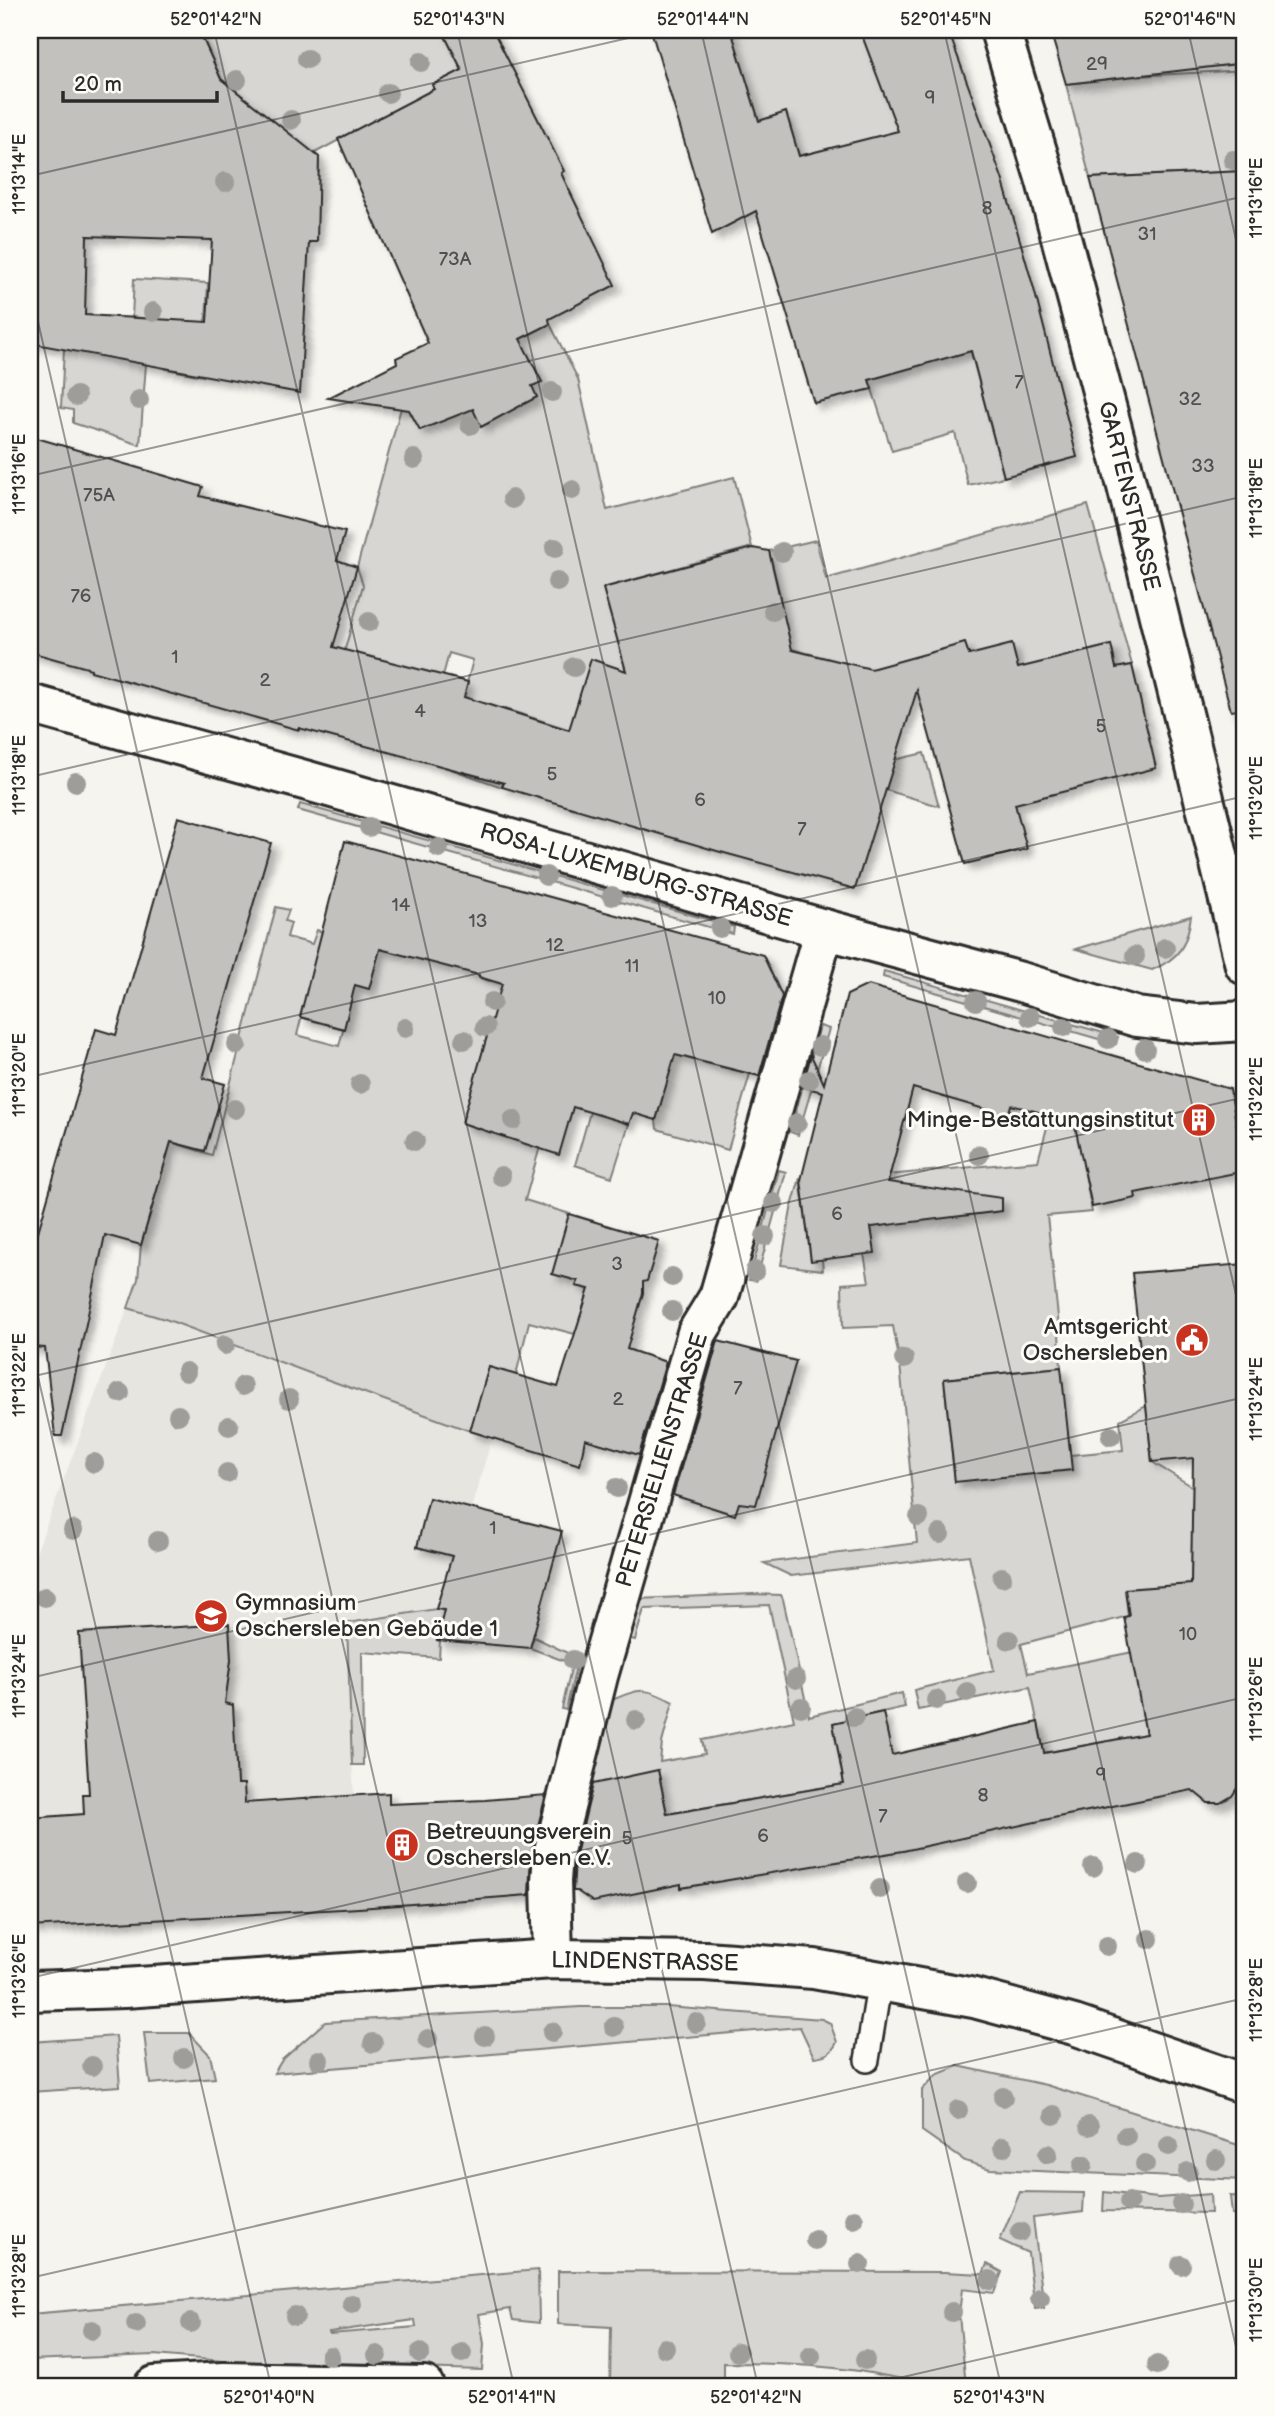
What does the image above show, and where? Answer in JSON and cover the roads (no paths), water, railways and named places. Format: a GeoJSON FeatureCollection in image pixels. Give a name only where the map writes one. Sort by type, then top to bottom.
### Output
{"type":"FeatureCollection","features":[{"type":"Feature","properties":{"kind":"street","name":"GARTENSTRASSE"},"geometry":{"type":"LineString","coordinates":[[1000,30],[1046,181],[1122,466],[1245,965]]}},
{"type":"Feature","properties":{"kind":"street","name":"ROSA-LUXEMBURG-STRASSE"},"geometry":{"type":"LineString","coordinates":[[30,704],[824,929],[1021,982],[1136,1017],[1197,1024],[1245,1021]]}},
{"type":"Feature","properties":{"kind":"street","name":"PETERSIELIENSTRASSE"},"geometry":{"type":"LineString","coordinates":[[553,1959],[553,1855],[598,1676],[697,1333],[719,1297],[741,1227],[824,929]]}},
{"type":"Feature","properties":{"kind":"street","name":"LINDENSTRASSE"},"geometry":{"type":"LineString","coordinates":[[30,1991],[152,1987],[553,1959],[705,1961],[814,1969],[974,1998],[1074,2025],[1245,2084]]}},
{"type":"Feature","properties":{"kind":"street"},"geometry":{"type":"LineString","coordinates":[[154,2386],[224,2382],[424,2386]]}},
{"type":"Feature","properties":{"kind":"lane"},"geometry":{"type":"LineString","coordinates":[[867,2060],[880,1980]]}},
{"type":"Feature","properties":{"kind":"place","name":"Minge-Bestattungsinstitut"},"geometry":{"type":"Point","coordinates":[1199,1120]}},
{"type":"Feature","properties":{"kind":"place","name":"Amtsgericht Oschersleben"},"geometry":{"type":"Point","coordinates":[1192,1340]}},
{"type":"Feature","properties":{"kind":"place","name":"Gymnasium Oschersleben Gebäude 1"},"geometry":{"type":"Point","coordinates":[211,1616]}},
{"type":"Feature","properties":{"kind":"place","name":"Betreuungsverein Oschersleben e.V."},"geometry":{"type":"Point","coordinates":[402,1845]}}]}
